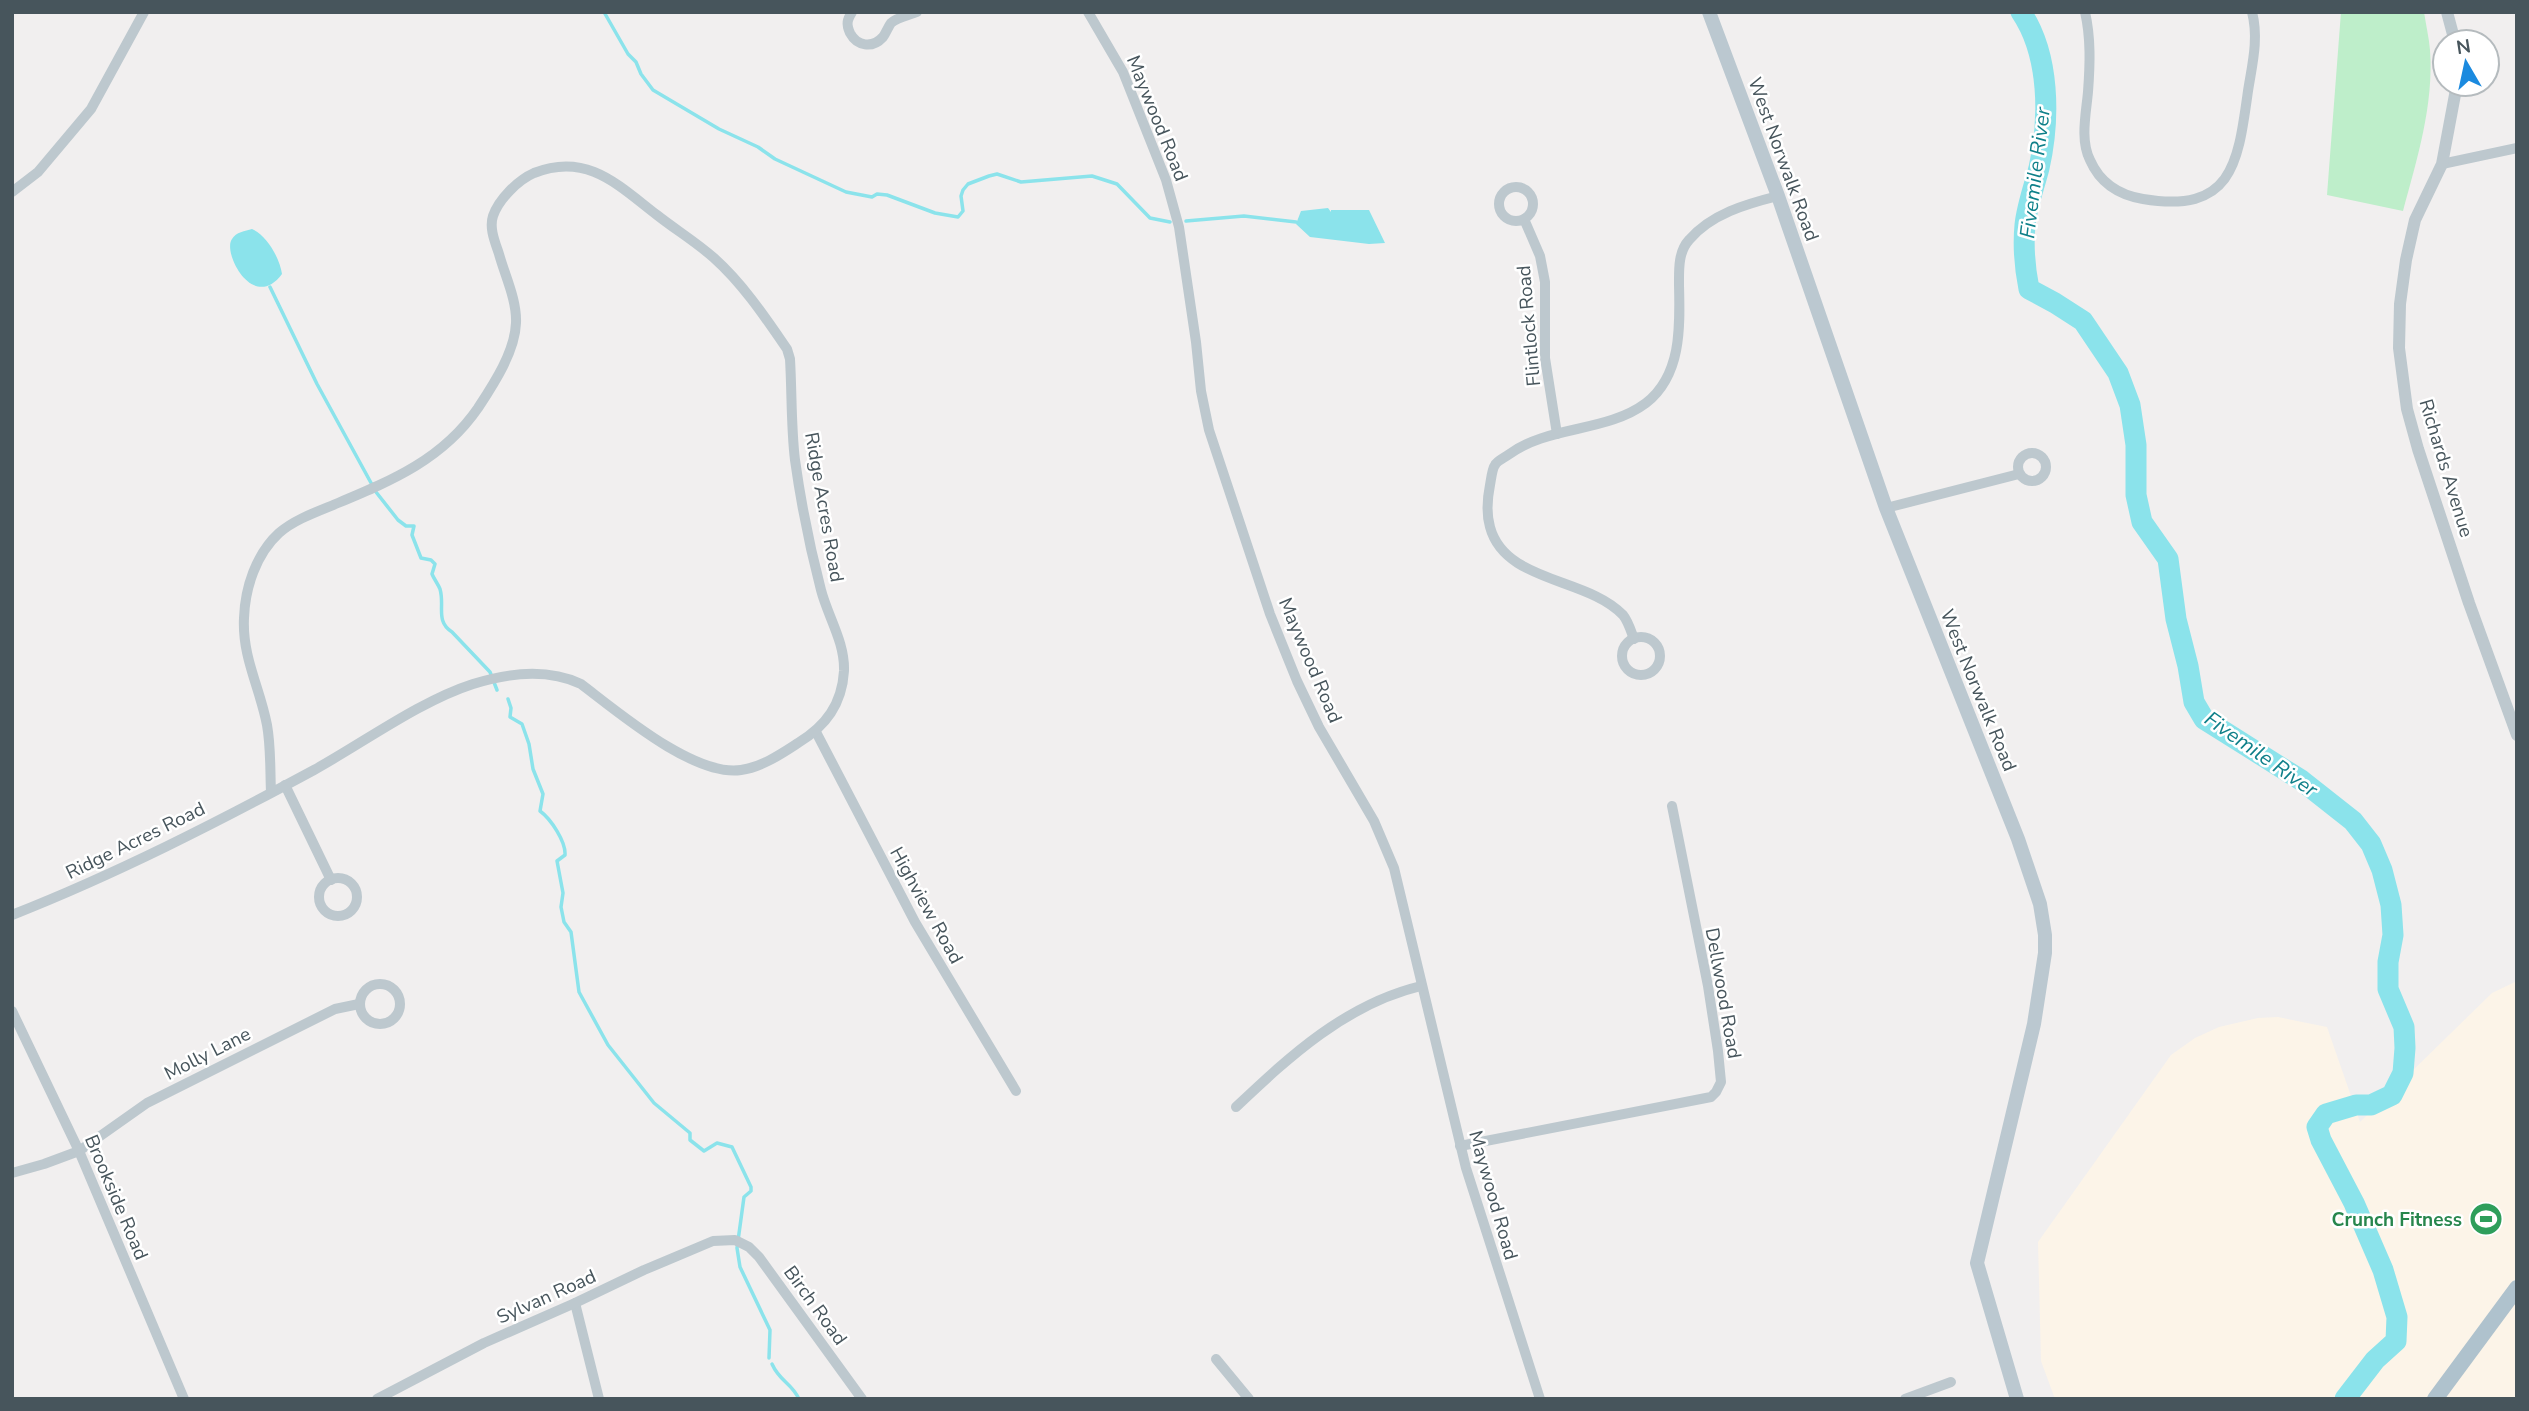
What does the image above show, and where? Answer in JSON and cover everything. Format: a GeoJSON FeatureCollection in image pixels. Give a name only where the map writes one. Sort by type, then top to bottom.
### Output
{"type":"FeatureCollection","features":[{"type":"Feature","properties":{"kind":"main road","name":"West Norwalk Road"},"geometry":{"type":"LineString","coordinates":[[1709,12],[1778,196],[1886,508],[1974,717],[2040,904],[2045,953],[2034,1024],[1977,1263],[2017,1399]]}},
{"type":"Feature","properties":{"kind":"main road"},"geometry":{"type":"LineString","coordinates":[[2435,1399],[2517,1288]]}},
{"type":"Feature","properties":{"kind":"street"},"geometry":{"type":"LineString","coordinates":[[12,192],[38,172],[91,109],[144,12]]}},
{"type":"Feature","properties":{"kind":"street"},"geometry":{"type":"LineString","coordinates":[[852,12],[847,19],[847,26],[853,37],[863,45],[879,40],[889,16],[917,12]]}},
{"type":"Feature","properties":{"kind":"street","name":"Maywood Road"},"geometry":{"type":"LineString","coordinates":[[1088,12],[1124,72],[1166,180],[1179,227],[1201,391],[1209,430],[1270,614],[1319,727],[1370,813],[1386,847],[1399,888],[1420,986],[1460,1146],[1486,1236],[1540,1399]]}},
{"type":"Feature","properties":{"kind":"street"},"geometry":{"type":"LineString","coordinates":[[2085,12],[2090,50],[2085,143],[2091,163],[2105,181],[2120,193],[2176,202],[2205,196],[2223,182],[2233,165],[2241,140],[2256,38],[2252,12]]}},
{"type":"Feature","properties":{"kind":"street","name":"Richards Avenue"},"geometry":{"type":"LineString","coordinates":[[2454,98],[2442,164],[2415,220],[2406,260],[2399,315],[2402,379],[2418,449],[2469,603],[2517,734]]}},
{"type":"Feature","properties":{"kind":"street"},"geometry":{"type":"LineString","coordinates":[[2442,164],[2517,148]]}},
{"type":"Feature","properties":{"kind":"street","name":"Ridge Acres Road"},"geometry":{"type":"LineString","coordinates":[[12,915],[114,872],[285,785],[431,702],[473,684],[493,679],[533,673],[565,676],[581,684],[683,756],[708,766],[729,770],[742,770],[757,765],[816,732],[829,717],[838,702],[844,668],[841,647],[821,591],[802,499],[795,459],[790,359],[787,349],[737,281],[716,260],[695,241],[600,173],[571,166],[544,170],[518,183],[498,206],[492,218],[493,234],[512,298],[515,335],[488,392],[470,420],[449,443],[421,463],[374,488],[321,510],[281,532],[268,545],[251,579],[245,600],[243,631],[249,666],[267,725],[271,792]]}},
{"type":"Feature","properties":{"kind":"street"},"geometry":{"type":"LineString","coordinates":[[1634,639],[1625,617],[1605,599],[1581,587],[1530,571],[1502,550],[1490,529],[1486,502],[1495,465],[1520,446],[1619,418],[1646,402],[1666,382],[1677,352],[1679,263],[1687,242],[1708,222],[1744,205],[1778,196]]}},
{"type":"Feature","properties":{"kind":"street","name":"Flintlock Road"},"geometry":{"type":"LineString","coordinates":[[1524,219],[1540,256],[1545,282],[1545,358],[1557,434]]}},
{"type":"Feature","properties":{"kind":"street"},"geometry":{"type":"LineString","coordinates":[[1886,508],[2019,474]]}},
{"type":"Feature","properties":{"kind":"street","name":"Highview Road"},"geometry":{"type":"LineString","coordinates":[[816,732],[915,922],[1016,1091]]}},
{"type":"Feature","properties":{"kind":"street"},"geometry":{"type":"LineString","coordinates":[[285,785],[331,880]]}},
{"type":"Feature","properties":{"kind":"street","name":"Dellwood Road"},"geometry":{"type":"LineString","coordinates":[[1460,1146],[1711,1097],[1716,1092],[1721,1082],[1718,1051],[1708,986],[1672,806]]}},
{"type":"Feature","properties":{"kind":"street"},"geometry":{"type":"LineString","coordinates":[[1236,1107],[1296,1051],[1337,1023],[1399,991],[1420,986]]}},
{"type":"Feature","properties":{"kind":"street","name":"Molly Lane"},"geometry":{"type":"LineString","coordinates":[[12,1173],[79,1151],[147,1103],[195,1077],[335,1009],[359,1004]]}},
{"type":"Feature","properties":{"kind":"street","name":"Brookside Road"},"geometry":{"type":"LineString","coordinates":[[12,1011],[79,1151],[184,1399]]}},
{"type":"Feature","properties":{"kind":"street","name":"Sylvan Road"},"geometry":{"type":"LineString","coordinates":[[377,1399],[484,1343],[644,1270],[713,1241],[739,1241]]}},
{"type":"Feature","properties":{"kind":"street","name":"Birch Road"},"geometry":{"type":"LineString","coordinates":[[739,1241],[759,1257],[862,1399]]}},
{"type":"Feature","properties":{"kind":"street"},"geometry":{"type":"LineString","coordinates":[[575,1303],[599,1399]]}},
{"type":"Feature","properties":{"kind":"street"},"geometry":{"type":"LineString","coordinates":[[1216,1359],[1249,1399]]}},
{"type":"Feature","properties":{"kind":"street"},"geometry":{"type":"LineString","coordinates":[[1905,1399],[1951,1382]]}},
{"type":"Feature","properties":{"kind":"shaded area"},"geometry":{"type":"Polygon","coordinates":[[[2517,981],[2517,1399],[2055,1399],[2041,1361],[2038,1242],[2171,1055],[2195,1038],[2219,1027],[2258,1018],[2278,1017],[2327,1027],[2360,1122],[2492,993],[2517,981]]]}},
{"type":"Feature","properties":{"kind":"green space"},"geometry":{"type":"Polygon","coordinates":[[[2341,12],[2424,12],[2431,71],[2427,111],[2403,211],[2327,195],[2341,12]]]}},
{"type":"Feature","properties":{"kind":"water"},"geometry":{"type":"Polygon","coordinates":[[[1328,208],[1331,212],[1369,210],[1385,243],[1369,244],[1310,237],[1296,224],[1301,211],[1328,208]]]}},
{"type":"Feature","properties":{"kind":"water"},"geometry":{"type":"Polygon","coordinates":[[[252,229],[272,248],[282,274],[271,284],[261,287],[242,276],[230,246],[234,237],[252,229]]]}},
{"type":"Feature","properties":{"kind":"waterway"},"geometry":{"type":"LineString","coordinates":[[604,12],[653,90],[775,159],[846,192],[872,197],[877,194],[887,195],[935,213],[958,217],[963,211],[963,190],[968,184],[989,176],[997,174],[1021,182],[1092,176],[1117,184],[1150,218],[1170,222]]}},
{"type":"Feature","properties":{"kind":"waterway","name":"Fivemile River"},"geometry":{"type":"LineString","coordinates":[[2021,12],[2038,48],[2046,108],[2043,149],[2025,225],[2029,289],[2083,321],[2118,373],[2130,405],[2136,445],[2136,495],[2142,522],[2168,559],[2176,619],[2194,702],[2204,719],[2301,780],[2353,821],[2371,844],[2382,870],[2391,905],[2393,935],[2388,962],[2388,989],[2404,1027],[2403,1073],[2392,1095],[2371,1105],[2356,1105],[2326,1114],[2317,1127],[2383,1270],[2397,1317],[2396,1341],[2375,1360],[2345,1399]]}},
{"type":"Feature","properties":{"kind":"waterway"},"geometry":{"type":"LineString","coordinates":[[1186,221],[1244,216],[1296,222]]}},
{"type":"Feature","properties":{"kind":"waterway"},"geometry":{"type":"LineString","coordinates":[[270,287],[317,384],[376,492],[398,520],[406,526],[414,526],[412,535],[421,558],[431,560],[435,564],[432,574],[440,589],[444,623],[490,672],[497,690]]}},
{"type":"Feature","properties":{"kind":"waterway"},"geometry":{"type":"LineString","coordinates":[[508,699],[510,717],[522,724],[529,744],[533,769],[543,794],[540,811],[557,831],[565,850],[565,855],[557,861],[563,893],[561,907],[564,922],[571,932],[579,992],[608,1045],[654,1103],[690,1133],[690,1140],[704,1151],[717,1143],[732,1147],[751,1187],[751,1191],[744,1197],[737,1248],[740,1267],[770,1330],[769,1358]]}},
{"type":"Feature","properties":{"kind":"waterway"},"geometry":{"type":"LineString","coordinates":[[772,1364],[799,1399]]}},
{"type":"Feature","properties":{"kind":"place","name":"Crunch Fitness"},"geometry":{"type":"Point","coordinates":[2486,1219]}}]}
